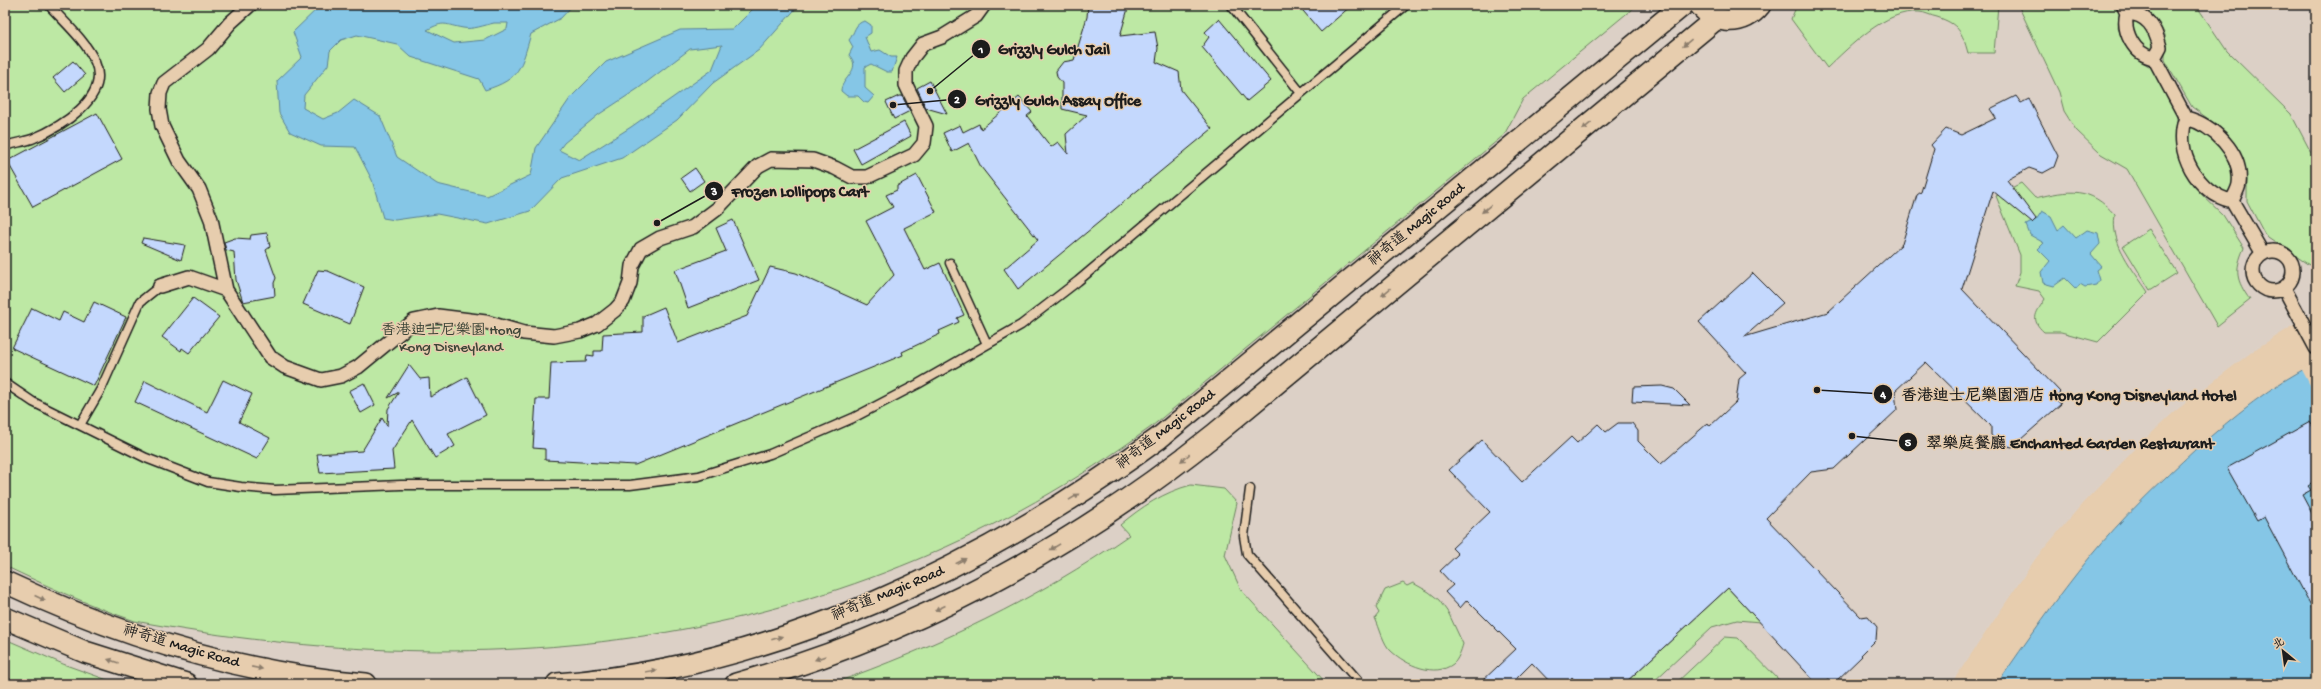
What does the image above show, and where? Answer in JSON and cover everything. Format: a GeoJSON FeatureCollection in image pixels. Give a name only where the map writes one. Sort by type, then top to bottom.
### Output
{"type":"FeatureCollection","features":[{"type":"Feature","properties":{"kind":"street"},"geometry":{"type":"LineString","coordinates":[[250,5],[230,23],[208,49],[171,76],[164,83],[160,93],[159,109],[162,126],[179,161],[198,189],[211,219],[226,290],[270,357],[285,367],[321,380],[341,376],[358,367],[414,320],[438,316],[486,322],[524,332],[554,336],[580,331],[607,318],[623,301],[630,283],[632,266],[642,249],[660,238],[693,227],[717,209],[758,166],[771,159],[812,160],[835,168],[852,177],[868,177],[914,155],[924,143],[926,126],[906,85],[906,70],[912,58],[923,44],[942,36],[976,16],[984,5]]}},
{"type":"Feature","properties":{"kind":"street","name":"神奇道 Magic Road"},"geometry":{"type":"LineString","coordinates":[[557,684],[591,682],[661,669],[710,658],[807,628],[932,576],[991,547],[1041,518],[1119,468],[1159,438],[1682,5]]}},
{"type":"Feature","properties":{"kind":"street"},"geometry":{"type":"LineString","coordinates":[[1700,5],[1717,18],[1732,21],[1740,20],[1750,15],[1760,5]]}},
{"type":"Feature","properties":{"kind":"street"},"geometry":{"type":"LineString","coordinates":[[2154,58],[2160,47],[2156,31],[2148,21],[2138,13],[2125,9],[2126,32],[2132,43],[2142,54],[2154,58],[2186,118],[2197,121],[2211,129],[2223,140],[2237,168],[2239,184],[2232,201]]}},
{"type":"Feature","properties":{"kind":"street"},"geometry":{"type":"LineString","coordinates":[[736,684],[825,656],[946,605],[1051,550],[1137,494],[1215,434],[1717,18]]}},
{"type":"Feature","properties":{"kind":"street"},"geometry":{"type":"LineString","coordinates":[[2186,118],[2181,131],[2184,149],[2191,170],[2206,189],[2219,199],[2232,201]]}},
{"type":"Feature","properties":{"kind":"street"},"geometry":{"type":"LineString","coordinates":[[2232,201],[2263,254]]}},
{"type":"Feature","properties":{"kind":"street"},"geometry":{"type":"LineString","coordinates":[[2276,252],[2289,258],[2293,271],[2292,278],[2284,288],[2272,291],[2266,290],[2256,282],[2253,270],[2258,258],[2263,254],[2276,252]]}},
{"type":"Feature","properties":{"kind":"street"},"geometry":{"type":"LineString","coordinates":[[160,286],[189,277],[226,290]]}},
{"type":"Feature","properties":{"kind":"street"},"geometry":{"type":"LineString","coordinates":[[2284,288],[2316,348]]}},
{"type":"Feature","properties":{"kind":"street","name":"神奇道 Magic Road"},"geometry":{"type":"LineString","coordinates":[[5,582],[93,620],[187,651],[257,668],[366,684]]}},
{"type":"Feature","properties":{"kind":"street"},"geometry":{"type":"LineString","coordinates":[[5,618],[85,652],[186,684]]}},
{"type":"Feature","properties":{"kind":"lane"},"geometry":{"type":"LineString","coordinates":[[5,146],[31,139],[52,128],[81,108],[94,95],[98,86],[99,73],[91,53],[49,5]]}},
{"type":"Feature","properties":{"kind":"lane"},"geometry":{"type":"LineString","coordinates":[[1231,5],[1301,93]]}},
{"type":"Feature","properties":{"kind":"lane"},"geometry":{"type":"LineString","coordinates":[[5,383],[33,402],[178,472],[208,482],[241,487],[275,490],[470,484],[630,485],[699,476],[770,454],[853,418],[1021,325],[1078,281],[1406,5]]}},
{"type":"Feature","properties":{"kind":"lane"},"geometry":{"type":"LineString","coordinates":[[950,263],[987,344]]}},
{"type":"Feature","properties":{"kind":"lane"},"geometry":{"type":"LineString","coordinates":[[80,426],[100,389],[140,302],[160,286]]}},
{"type":"Feature","properties":{"kind":"lane"},"geometry":{"type":"LineString","coordinates":[[1250,489],[1244,536],[1247,554],[1361,684]]}},
{"type":"Feature","properties":{"kind":"shaded area"},"geometry":{"type":"Polygon","coordinates":[[[5,5],[2316,5],[2316,312],[2257,348],[2173,413],[2138,446],[2082,504],[2036,558],[1951,684],[5,684],[5,5]]]}},
{"type":"Feature","properties":{"kind":"green space","name":"香港迪士尼樂園 Hong Kong Disneyland"},"geometry":{"type":"Polygon","coordinates":[[[5,5],[1637,5],[1523,99],[1504,135],[1151,427],[1036,502],[916,560],[793,603],[666,632],[536,648],[404,650],[270,641],[135,621],[85,602],[5,566],[5,5]]]}},
{"type":"Feature","properties":{"kind":"green space"},"geometry":{"type":"Polygon","coordinates":[[[1797,5],[1998,5],[1994,53],[1968,53],[1964,39],[1958,29],[1950,22],[1924,13],[1906,13],[1881,23],[1869,31],[1827,68],[1791,19],[1797,5]]]}},
{"type":"Feature","properties":{"kind":"green space"},"geometry":{"type":"Polygon","coordinates":[[[2018,5],[2116,5],[2120,13],[2118,28],[2124,44],[2134,57],[2152,68],[2177,115],[2176,146],[2179,159],[2189,178],[2200,193],[2223,215],[2244,248],[2239,263],[2238,275],[2239,281],[2250,300],[2217,326],[2127,169],[2101,154],[2076,130],[2064,111],[2059,92],[2018,5]]]}},
{"type":"Feature","properties":{"kind":"green space"},"geometry":{"type":"Polygon","coordinates":[[[2134,5],[2196,5],[2227,51],[2291,114],[2316,162],[2316,263],[2309,265],[2265,235],[2247,201],[2247,180],[2238,150],[2226,132],[2192,107],[2165,60],[2165,35],[2159,23],[2147,9],[2134,5]]]}},
{"type":"Feature","properties":{"kind":"green space"},"geometry":{"type":"Polygon","coordinates":[[[2130,18],[2146,26],[2155,46],[2152,53],[2137,42],[2130,18]]]}},
{"type":"Feature","properties":{"kind":"green space"},"geometry":{"type":"Polygon","coordinates":[[[2191,126],[2201,127],[2215,138],[2221,147],[2230,166],[2232,176],[2230,193],[2220,191],[2211,186],[2197,168],[2190,146],[2189,136],[2191,126]]]}},
{"type":"Feature","properties":{"kind":"green space"},"geometry":{"type":"Polygon","coordinates":[[[2021,183],[2035,198],[2069,192],[2088,195],[2097,199],[2115,215],[2114,226],[2119,246],[2148,292],[2098,342],[2061,332],[2044,332],[2037,323],[2036,316],[2045,299],[2039,291],[2015,286],[2020,272],[2020,255],[1996,196],[2021,183]]]}},
{"type":"Feature","properties":{"kind":"green space"},"geometry":{"type":"Polygon","coordinates":[[[2149,229],[2177,273],[2150,290],[2123,246],[2149,229]]]}},
{"type":"Feature","properties":{"kind":"green space"},"geometry":{"type":"Polygon","coordinates":[[[1191,485],[1224,489],[1237,503],[1225,555],[1241,590],[1327,684],[831,684],[909,654],[985,620],[1022,601],[1094,558],[1129,535],[1120,525],[1136,512],[1162,496],[1191,485]]]}},
{"type":"Feature","properties":{"kind":"green space"},"geometry":{"type":"Polygon","coordinates":[[[1403,583],[1407,586],[1413,583],[1429,592],[1439,600],[1449,614],[1463,644],[1456,660],[1453,664],[1446,668],[1429,670],[1412,665],[1404,661],[1388,648],[1375,618],[1379,613],[1376,608],[1385,590],[1403,583]]]}},
{"type":"Feature","properties":{"kind":"green space"},"geometry":{"type":"Polygon","coordinates":[[[1728,588],[1760,622],[1737,620],[1712,627],[1651,684],[1624,684],[1728,588]]]}},
{"type":"Feature","properties":{"kind":"green space"},"geometry":{"type":"Polygon","coordinates":[[[1725,637],[1738,638],[1783,684],[1675,684],[1725,637]]]}},
{"type":"Feature","properties":{"kind":"green space"},"geometry":{"type":"Polygon","coordinates":[[[5,639],[63,664],[113,682],[114,684],[5,684],[5,639]]]}},
{"type":"Feature","properties":{"kind":"water"},"geometry":{"type":"Polygon","coordinates":[[[321,5],[573,5],[561,18],[531,34],[525,55],[518,70],[513,76],[497,86],[485,90],[479,79],[411,57],[397,44],[357,35],[341,40],[330,51],[328,65],[304,95],[303,108],[323,119],[338,113],[354,100],[380,116],[397,157],[437,184],[487,196],[531,175],[536,148],[571,97],[606,62],[680,30],[733,29],[757,5],[799,5],[759,50],[713,83],[677,120],[622,158],[562,178],[530,211],[488,224],[437,214],[395,220],[383,218],[372,180],[355,147],[321,146],[290,132],[279,113],[277,81],[302,57],[293,32],[321,5]],[[494,23],[474,28],[442,24],[427,30],[454,43],[485,40],[507,29],[508,23],[494,23]],[[722,45],[690,49],[639,88],[598,115],[564,143],[559,150],[579,160],[631,127],[712,70],[722,45]]]}},
{"type":"Feature","properties":{"kind":"water"},"geometry":{"type":"Polygon","coordinates":[[[865,21],[871,25],[871,33],[865,37],[871,52],[880,50],[891,57],[897,57],[892,72],[887,72],[871,64],[865,67],[865,88],[874,96],[868,103],[864,102],[858,96],[847,96],[841,91],[844,82],[853,70],[854,65],[853,60],[849,55],[853,47],[849,40],[857,26],[861,22],[865,21]]]}},
{"type":"Feature","properties":{"kind":"water"},"geometry":{"type":"Polygon","coordinates":[[[2042,211],[2051,216],[2058,230],[2064,225],[2076,238],[2087,230],[2098,233],[2100,244],[2091,254],[2101,266],[2096,270],[2099,280],[2096,285],[2085,287],[2080,284],[2076,289],[2065,278],[2054,286],[2043,283],[2041,272],[2050,261],[2038,249],[2044,243],[2030,235],[2026,225],[2036,220],[2042,211]]]}},
{"type":"Feature","properties":{"kind":"water"},"geometry":{"type":"Polygon","coordinates":[[[2316,363],[2316,684],[1997,684],[2042,619],[2078,572],[2115,528],[2141,501],[2196,449],[2239,413],[2268,391],[2316,363]]]}},
{"type":"Feature","properties":{"kind":"pier"},"geometry":{"type":"Polygon","coordinates":[[[2316,361],[2316,396],[2301,368],[2316,361]]]}},
{"type":"Feature","properties":{"kind":"building"},"geometry":{"type":"Polygon","coordinates":[[[1088,5],[1129,5],[1120,36],[1155,32],[1158,48],[1156,62],[1179,72],[1181,90],[1212,129],[1018,289],[1004,269],[1038,240],[981,167],[969,143],[952,152],[943,133],[960,125],[963,132],[979,124],[981,129],[1019,97],[1032,112],[1027,116],[1051,147],[1058,142],[1068,154],[1066,134],[1087,115],[1062,109],[1062,83],[1057,77],[1056,71],[1063,62],[1074,60],[1087,17],[1088,5]]]}},
{"type":"Feature","properties":{"kind":"building"},"geometry":{"type":"Polygon","coordinates":[[[1298,5],[1352,5],[1321,32],[1298,5]]]}},
{"type":"Feature","properties":{"kind":"building"},"geometry":{"type":"Polygon","coordinates":[[[1219,19],[1271,81],[1247,101],[1202,47],[1209,37],[1205,32],[1219,19]]]}},
{"type":"Feature","properties":{"kind":"building"},"geometry":{"type":"Polygon","coordinates":[[[73,61],[85,75],[65,92],[53,78],[73,61]]]}},
{"type":"Feature","properties":{"kind":"building"},"geometry":{"type":"Polygon","coordinates":[[[930,81],[947,114],[926,108],[917,88],[930,81]]]}},
{"type":"Feature","properties":{"kind":"building"},"geometry":{"type":"Polygon","coordinates":[[[902,96],[910,111],[894,119],[886,102],[902,96]]]}},
{"type":"Feature","properties":{"kind":"building"},"geometry":{"type":"Polygon","coordinates":[[[2016,96],[2021,103],[2029,99],[2058,156],[2054,167],[2043,173],[2029,168],[2007,180],[2036,219],[2032,223],[1993,191],[1962,289],[2060,392],[2054,398],[2061,404],[2012,447],[2000,444],[1991,435],[1991,426],[1926,362],[1895,391],[1897,410],[1834,469],[1811,472],[1766,518],[1861,617],[1868,616],[1877,627],[1876,640],[1861,655],[1862,656],[1833,684],[1828,679],[1821,684],[1817,684],[1728,588],[1624,684],[1579,684],[1572,677],[1566,684],[1552,684],[1532,663],[1511,684],[1479,684],[1516,649],[1467,600],[1460,608],[1445,592],[1453,585],[1440,571],[1458,554],[1452,548],[1490,512],[1449,470],[1482,440],[1522,482],[1571,437],[1577,443],[1598,424],[1606,432],[1618,423],[1632,423],[1638,431],[1638,441],[1661,464],[1708,423],[1710,426],[1736,402],[1739,379],[1746,373],[1699,322],[1753,273],[1783,303],[1744,337],[1828,312],[1902,244],[1917,195],[1921,192],[1934,149],[1931,145],[1946,129],[1961,135],[1996,118],[1990,109],[2016,96]]]}},
{"type":"Feature","properties":{"kind":"building"},"geometry":{"type":"Polygon","coordinates":[[[97,113],[122,159],[33,207],[7,161],[97,113]]]}},
{"type":"Feature","properties":{"kind":"building"},"geometry":{"type":"Polygon","coordinates":[[[904,122],[911,136],[861,164],[853,149],[904,122]]]}},
{"type":"Feature","properties":{"kind":"building"},"geometry":{"type":"Polygon","coordinates":[[[695,168],[704,181],[690,191],[681,178],[695,168]]]}},
{"type":"Feature","properties":{"kind":"building"},"geometry":{"type":"Polygon","coordinates":[[[917,175],[936,212],[904,228],[925,270],[940,263],[964,315],[957,318],[959,322],[939,331],[940,334],[902,352],[903,355],[635,465],[545,460],[545,449],[533,448],[536,399],[549,399],[551,363],[586,362],[587,355],[594,356],[594,351],[602,351],[603,334],[643,332],[643,316],[664,307],[678,343],[747,316],[770,267],[796,273],[867,305],[894,275],[866,221],[893,207],[886,195],[897,190],[897,186],[917,175]]]}},
{"type":"Feature","properties":{"kind":"building"},"geometry":{"type":"Polygon","coordinates":[[[733,220],[759,280],[688,308],[675,270],[726,251],[716,228],[733,220]]]}},
{"type":"Feature","properties":{"kind":"building"},"geometry":{"type":"Polygon","coordinates":[[[267,233],[270,247],[266,250],[276,278],[274,283],[275,296],[243,302],[236,280],[234,252],[226,250],[224,242],[235,238],[250,239],[251,235],[267,233]]]}},
{"type":"Feature","properties":{"kind":"building"},"geometry":{"type":"Polygon","coordinates":[[[143,238],[185,245],[181,260],[141,243],[143,238]]]}},
{"type":"Feature","properties":{"kind":"building"},"geometry":{"type":"Polygon","coordinates":[[[318,270],[328,271],[364,287],[350,324],[303,304],[318,270]]]}},
{"type":"Feature","properties":{"kind":"building"},"geometry":{"type":"Polygon","coordinates":[[[193,298],[219,317],[189,353],[182,348],[181,351],[162,337],[193,298]]]}},
{"type":"Feature","properties":{"kind":"building"},"geometry":{"type":"Polygon","coordinates":[[[94,302],[126,317],[94,386],[12,348],[32,308],[59,321],[63,312],[84,322],[94,302]]]}},
{"type":"Feature","properties":{"kind":"building"},"geometry":{"type":"Polygon","coordinates":[[[409,365],[420,379],[429,378],[430,397],[467,377],[486,415],[448,434],[455,446],[435,458],[412,420],[392,451],[394,469],[320,473],[317,454],[362,451],[382,418],[387,426],[388,409],[399,392],[388,398],[409,365]]]}},
{"type":"Feature","properties":{"kind":"building"},"geometry":{"type":"Polygon","coordinates":[[[223,380],[252,394],[239,422],[270,438],[257,459],[135,402],[145,381],[207,412],[223,380]]]}},
{"type":"Feature","properties":{"kind":"building"},"geometry":{"type":"Polygon","coordinates":[[[364,383],[375,405],[361,413],[349,391],[364,383]]]}},
{"type":"Feature","properties":{"kind":"building"},"geometry":{"type":"Polygon","coordinates":[[[1662,386],[1674,389],[1690,405],[1632,402],[1633,387],[1662,386]]]}},
{"type":"Feature","properties":{"kind":"building"},"geometry":{"type":"Polygon","coordinates":[[[2310,422],[2316,431],[2316,481],[2308,486],[2311,490],[2302,495],[2316,521],[2316,615],[2264,517],[2257,521],[2227,468],[2310,422]]]}},
{"type":"Feature","properties":{"kind":"place","name":"Grizzly Gulch Jail"},"geometry":{"type":"Point","coordinates":[930,91]}},
{"type":"Feature","properties":{"kind":"place","name":"Grizzly Gulch Assay Office"},"geometry":{"type":"Point","coordinates":[893,105]}},
{"type":"Feature","properties":{"kind":"place","name":"Frozen Lollipops Cart"},"geometry":{"type":"Point","coordinates":[657,223]}},
{"type":"Feature","properties":{"kind":"place","name":"香港迪士尼樂園酒店 Hong Kong Disneyland Hotel"},"geometry":{"type":"Point","coordinates":[1817,390]}},
{"type":"Feature","properties":{"kind":"place","name":"翠樂庭餐廳 Enchanted Garden Restaurant"},"geometry":{"type":"Point","coordinates":[1852,436]}}]}
